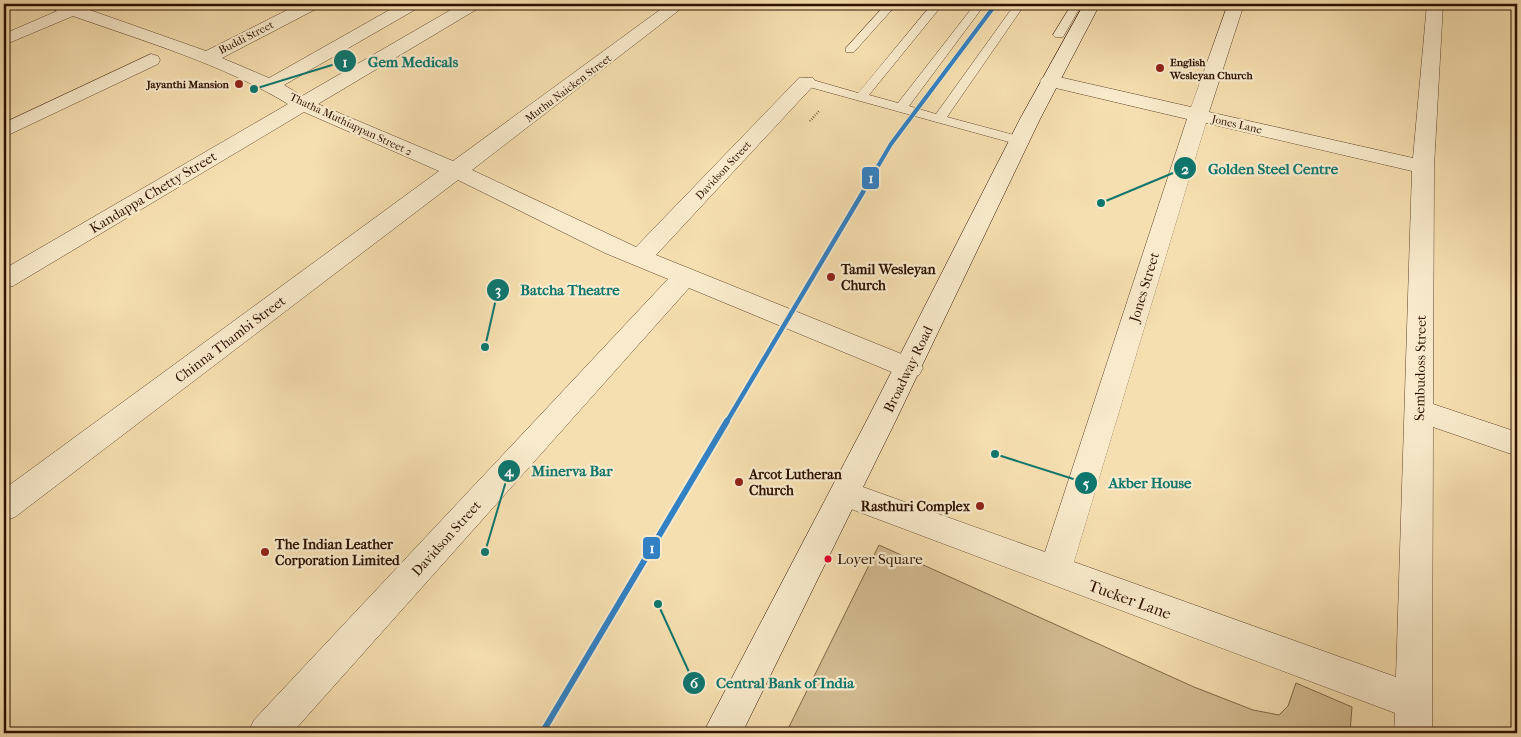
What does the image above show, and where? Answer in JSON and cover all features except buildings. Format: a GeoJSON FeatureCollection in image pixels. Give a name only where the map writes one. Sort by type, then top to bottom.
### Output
{"type":"FeatureCollection","features":[{"type":"Feature","properties":{"kind":"street","name":"Buddi Street"},"geometry":{"type":"LineString","coordinates":[[207,58],[312,4]]}},
{"type":"Feature","properties":{"kind":"street"},"geometry":{"type":"LineString","coordinates":[[270,85],[412,4]]}},
{"type":"Feature","properties":{"kind":"street","name":"Kandappa Chetty Street"},"geometry":{"type":"LineString","coordinates":[[4,280],[474,4]]}},
{"type":"Feature","properties":{"kind":"street","name":"Muthu Naicken Street"},"geometry":{"type":"LineString","coordinates":[[457,172],[679,4]]}},
{"type":"Feature","properties":{"kind":"street","name":"Broadway Road"},"geometry":{"type":"LineString","coordinates":[[722,733],[846,494],[1050,80],[1092,4]]}},
{"type":"Feature","properties":{"kind":"street","name":"Jones Street"},"geometry":{"type":"LineString","coordinates":[[1055,571],[1198,115],[1236,4]]}},
{"type":"Feature","properties":{"kind":"street","name":"Sembudoss Street"},"geometry":{"type":"LineString","coordinates":[[1414,718],[1423,167],[1435,4]]}},
{"type":"Feature","properties":{"kind":"street","name":"Thatha Muthiappan Street 2"},"geometry":{"type":"LineString","coordinates":[[71,6],[207,58],[270,85],[302,104],[457,172],[613,247],[909,368]]}},
{"type":"Feature","properties":{"kind":"street"},"geometry":{"type":"LineString","coordinates":[[4,40],[71,6]]}},
{"type":"Feature","properties":{"kind":"street"},"geometry":{"type":"LineString","coordinates":[[4,131],[151,60]]}},
{"type":"Feature","properties":{"kind":"street","name":"Jones Lane"},"geometry":{"type":"LineString","coordinates":[[1050,80],[1423,167]]}},
{"type":"Feature","properties":{"kind":"street","name":"Davidson Street"},"geometry":{"type":"LineString","coordinates":[[640,258],[806,82]]}},
{"type":"Feature","properties":{"kind":"street","name":"Chinna Thambi Street"},"geometry":{"type":"LineString","coordinates":[[4,507],[457,172]]}},
{"type":"Feature","properties":{"kind":"street","name":"Davidson Street"},"geometry":{"type":"LineString","coordinates":[[267,733],[685,276]]}},
{"type":"Feature","properties":{"kind":"street"},"geometry":{"type":"LineString","coordinates":[[1419,410],[1517,444]]}},
{"type":"Feature","properties":{"kind":"street","name":"Tucker Lane"},"geometry":{"type":"LineString","coordinates":[[846,494],[1055,571],[1414,718]]}},
{"type":"Feature","properties":{"kind":"lane"},"geometry":{"type":"LineString","coordinates":[[850,50],[892,4]]}},
{"type":"Feature","properties":{"kind":"lane"},"geometry":{"type":"LineString","coordinates":[[861,97],[938,4]]}},
{"type":"Feature","properties":{"kind":"lane"},"geometry":{"type":"LineString","coordinates":[[901,108],[980,4]]}},
{"type":"Feature","properties":{"kind":"lane"},"geometry":{"type":"LineString","coordinates":[[939,119],[1020,4]]}},
{"type":"Feature","properties":{"kind":"lane"},"geometry":{"type":"LineString","coordinates":[[1059,35],[1076,4]]}},
{"type":"Feature","properties":{"kind":"lane"},"geometry":{"type":"LineString","coordinates":[[806,82],[1020,141]]}},
{"type":"Feature","properties":{"kind":"shaded area"},"geometry":{"type":"Polygon","coordinates":[[[879,545],[1194,687],[1253,710],[1279,715],[1288,706],[1296,683],[1352,707],[1350,733],[786,733],[879,545]]]}},
{"type":"Feature","properties":{"kind":"transit line","name":"1"},"geometry":{"type":"LineString","coordinates":[[542,733],[891,144],[996,4]]}},
{"type":"Feature","properties":{"kind":"place","name":"English Wesleyan Church"},"geometry":{"type":"Point","coordinates":[1160,68]}},
{"type":"Feature","properties":{"kind":"place","name":"Jayanthi Mansion"},"geometry":{"type":"Point","coordinates":[239,84]}},
{"type":"Feature","properties":{"kind":"place","name":"Gem Medicals"},"geometry":{"type":"Point","coordinates":[254,89]}},
{"type":"Feature","properties":{"kind":"place","name":"Golden Steel Centre"},"geometry":{"type":"Point","coordinates":[1101,203]}},
{"type":"Feature","properties":{"kind":"place","name":"Tamil Wesleyan Church"},"geometry":{"type":"Point","coordinates":[831,277]}},
{"type":"Feature","properties":{"kind":"place","name":"Batcha Theatre"},"geometry":{"type":"Point","coordinates":[485,347]}},
{"type":"Feature","properties":{"kind":"place","name":"Akber House"},"geometry":{"type":"Point","coordinates":[995,454]}},
{"type":"Feature","properties":{"kind":"place","name":"Arcot Lutheran Church"},"geometry":{"type":"Point","coordinates":[739,482]}},
{"type":"Feature","properties":{"kind":"place","name":"Rasthuri Complex"},"geometry":{"type":"Point","coordinates":[980,506]}},
{"type":"Feature","properties":{"kind":"place","name":"The Indian Leather Corporation Limited"},"geometry":{"type":"Point","coordinates":[265,552]}},
{"type":"Feature","properties":{"kind":"place","name":"Minerva Bar"},"geometry":{"type":"Point","coordinates":[485,552]}},
{"type":"Feature","properties":{"kind":"place","name":"Loyer Square"},"geometry":{"type":"Point","coordinates":[828,559]}},
{"type":"Feature","properties":{"kind":"place","name":"Central Bank of India"},"geometry":{"type":"Point","coordinates":[658,604]}}]}
